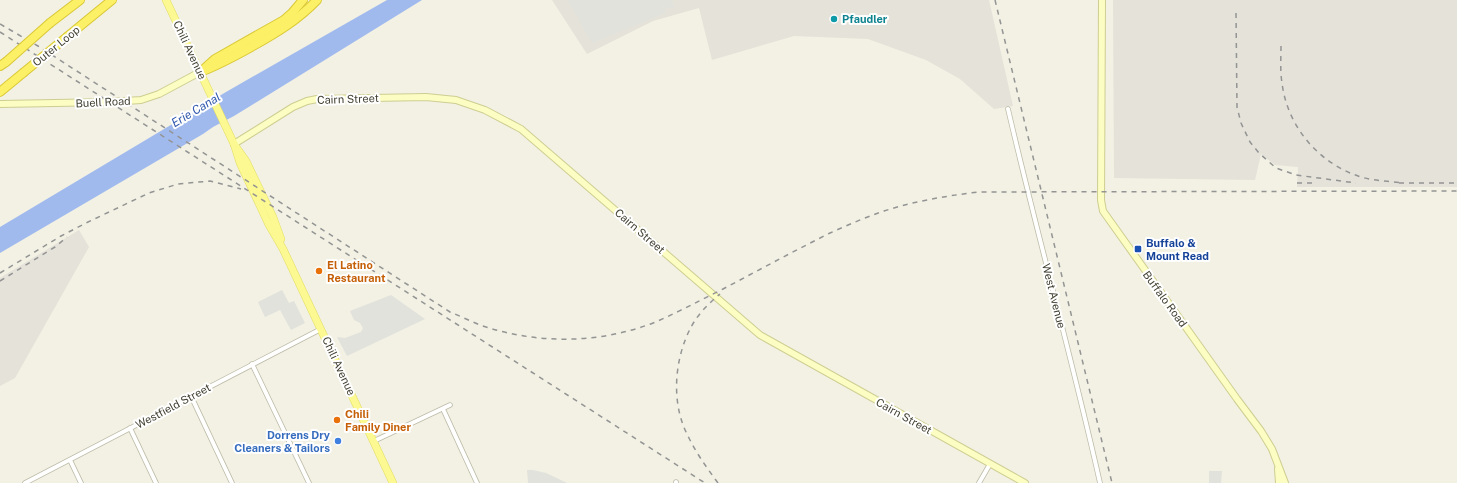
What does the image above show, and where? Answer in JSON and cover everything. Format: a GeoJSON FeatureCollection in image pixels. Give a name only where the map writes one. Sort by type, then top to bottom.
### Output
{"type":"FeatureCollection","features":[{"type":"Feature","properties":{"kind":"highway","name":"Outer Loop"},"geometry":{"type":"LineString","coordinates":[[3,64],[50,23],[80,0]]}},
{"type":"Feature","properties":{"kind":"highway","name":"Outer Loop"},"geometry":{"type":"LineString","coordinates":[[0,92],[112,0]]}},
{"type":"Feature","properties":{"kind":"highway"},"geometry":{"type":"LineString","coordinates":[[200,72],[215,59],[284,20],[303,0]]}},
{"type":"Feature","properties":{"kind":"highway"},"geometry":{"type":"LineString","coordinates":[[200,72],[218,66],[286,27],[304,13],[317,0]]}},
{"type":"Feature","properties":{"kind":"main road","name":"Chili Avenue"},"geometry":{"type":"LineString","coordinates":[[166,0],[234,144],[245,158],[260,189],[275,222],[284,249],[394,483]]}},
{"type":"Feature","properties":{"kind":"street","name":"Buffalo Road"},"geometry":{"type":"LineString","coordinates":[[1102,0],[1101,200],[1103,211],[1237,399],[1259,427],[1272,449],[1285,483]]}},
{"type":"Feature","properties":{"kind":"street","name":"Buell Road"},"geometry":{"type":"LineString","coordinates":[[0,104],[141,100],[159,94],[200,72]]}},
{"type":"Feature","properties":{"kind":"street","name":"Cairn Street"},"geometry":{"type":"LineString","coordinates":[[234,144],[243,140],[293,107],[314,100],[426,97],[456,100],[485,110],[521,129],[760,335],[1025,483]]}},
{"type":"Feature","properties":{"kind":"street","name":"West Avenue"},"geometry":{"type":"LineString","coordinates":[[1008,109],[1100,483]]}},
{"type":"Feature","properties":{"kind":"street","name":"Westfield Street"},"geometry":{"type":"LineString","coordinates":[[25,483],[321,328]]}},
{"type":"Feature","properties":{"kind":"street"},"geometry":{"type":"LineString","coordinates":[[252,364],[309,483]]}},
{"type":"Feature","properties":{"kind":"street"},"geometry":{"type":"LineString","coordinates":[[191,396],[232,483]]}},
{"type":"Feature","properties":{"kind":"street"},"geometry":{"type":"LineString","coordinates":[[374,441],[443,410],[450,405]]}},
{"type":"Feature","properties":{"kind":"street"},"geometry":{"type":"LineString","coordinates":[[443,410],[477,483]]}},
{"type":"Feature","properties":{"kind":"street"},"geometry":{"type":"LineString","coordinates":[[130,428],[156,483]]}},
{"type":"Feature","properties":{"kind":"street"},"geometry":{"type":"LineString","coordinates":[[70,460],[81,483]]}},
{"type":"Feature","properties":{"kind":"street","name":"Buffalo Road"},"geometry":{"type":"LineString","coordinates":[[1277,463],[1279,483]]}},
{"type":"Feature","properties":{"kind":"street"},"geometry":{"type":"LineString","coordinates":[[979,483],[990,464]]}},
{"type":"Feature","properties":{"kind":"shaded area"},"geometry":{"type":"Polygon","coordinates":[[[552,0],[989,0],[1013,106],[994,109],[960,79],[926,60],[868,39],[794,36],[712,60],[699,8],[653,21],[587,54],[552,0]]]}},
{"type":"Feature","properties":{"kind":"shaded area"},"geometry":{"type":"Polygon","coordinates":[[[568,0],[671,0],[674,7],[665,9],[663,3],[665,13],[592,43],[568,0]]]}},
{"type":"Feature","properties":{"kind":"shaded area"},"geometry":{"type":"Polygon","coordinates":[[[1113,0],[1457,0],[1457,187],[1297,187],[1298,167],[1275,165],[1261,154],[1255,180],[1114,178],[1113,0]]]}},
{"type":"Feature","properties":{"kind":"shaded area"},"geometry":{"type":"Polygon","coordinates":[[[79,230],[89,247],[15,378],[0,386],[0,278],[79,230]]]}},
{"type":"Feature","properties":{"kind":"shaded area"},"geometry":{"type":"Polygon","coordinates":[[[282,290],[289,303],[294,301],[305,323],[291,330],[280,310],[265,317],[258,302],[282,290]]]}},
{"type":"Feature","properties":{"kind":"shaded area"},"geometry":{"type":"Polygon","coordinates":[[[391,295],[425,319],[347,356],[337,337],[345,338],[361,332],[363,328],[360,323],[354,320],[350,311],[391,295]]]}},
{"type":"Feature","properties":{"kind":"shaded area"},"geometry":{"type":"Polygon","coordinates":[[[527,470],[546,473],[567,483],[528,483],[527,470]]]}},
{"type":"Feature","properties":{"kind":"shaded area"},"geometry":{"type":"Polygon","coordinates":[[[1209,471],[1222,471],[1221,483],[1209,483],[1209,471]]]}},
{"type":"Feature","properties":{"kind":"water","name":"Erie Canal"},"geometry":{"type":"Polygon","coordinates":[[[387,0],[422,0],[234,116],[0,253],[0,227],[226,92],[387,0]]]}},
{"type":"Feature","properties":{"kind":"railway"},"geometry":{"type":"LineString","coordinates":[[995,0],[1112,483]]}},
{"type":"Feature","properties":{"kind":"railway"},"geometry":{"type":"LineString","coordinates":[[1236,13],[1237,107],[1241,123],[1250,142],[1259,153],[1276,168],[1296,175],[1356,183]]}},
{"type":"Feature","properties":{"kind":"railway"},"geometry":{"type":"LineString","coordinates":[[0,24],[38,46],[450,312],[480,325],[502,332],[547,339],[592,338],[637,329],[658,321],[830,233],[857,221],[896,207],[954,195],[978,192],[1457,191]]}},
{"type":"Feature","properties":{"kind":"railway"},"geometry":{"type":"LineString","coordinates":[[0,32],[705,483]]}},
{"type":"Feature","properties":{"kind":"railway"},"geometry":{"type":"LineString","coordinates":[[1281,46],[1281,74],[1285,98],[1290,113],[1306,140],[1317,151],[1343,170],[1369,179],[1403,183]]}},
{"type":"Feature","properties":{"kind":"railway"},"geometry":{"type":"LineString","coordinates":[[0,273],[61,236],[149,193],[178,184],[210,181],[241,189]]}},
{"type":"Feature","properties":{"kind":"railway"},"geometry":{"type":"LineString","coordinates":[[1297,183],[1317,183]]}},
{"type":"Feature","properties":{"kind":"railway"},"geometry":{"type":"LineString","coordinates":[[1399,183],[1457,183]]}},
{"type":"Feature","properties":{"kind":"railway"},"geometry":{"type":"LineString","coordinates":[[0,281],[55,247],[67,237]]}},
{"type":"Feature","properties":{"kind":"railway"},"geometry":{"type":"LineString","coordinates":[[718,483],[695,448],[683,424],[677,397],[677,382],[681,355],[690,329],[703,310],[720,294]]}},
{"type":"Feature","properties":{"kind":"place","name":"Pfaudler"},"geometry":{"type":"Point","coordinates":[834,19]}},
{"type":"Feature","properties":{"kind":"place","name":"Buffalo & Mount Read"},"geometry":{"type":"Point","coordinates":[1138,249]}},
{"type":"Feature","properties":{"kind":"place","name":"El Latino Restaurant"},"geometry":{"type":"Point","coordinates":[319,271]}},
{"type":"Feature","properties":{"kind":"place","name":"Chili Family Diner"},"geometry":{"type":"Point","coordinates":[337,420]}},
{"type":"Feature","properties":{"kind":"place","name":"Dorrens Dry Cleaners & Tailors"},"geometry":{"type":"Point","coordinates":[338,441]}}]}
